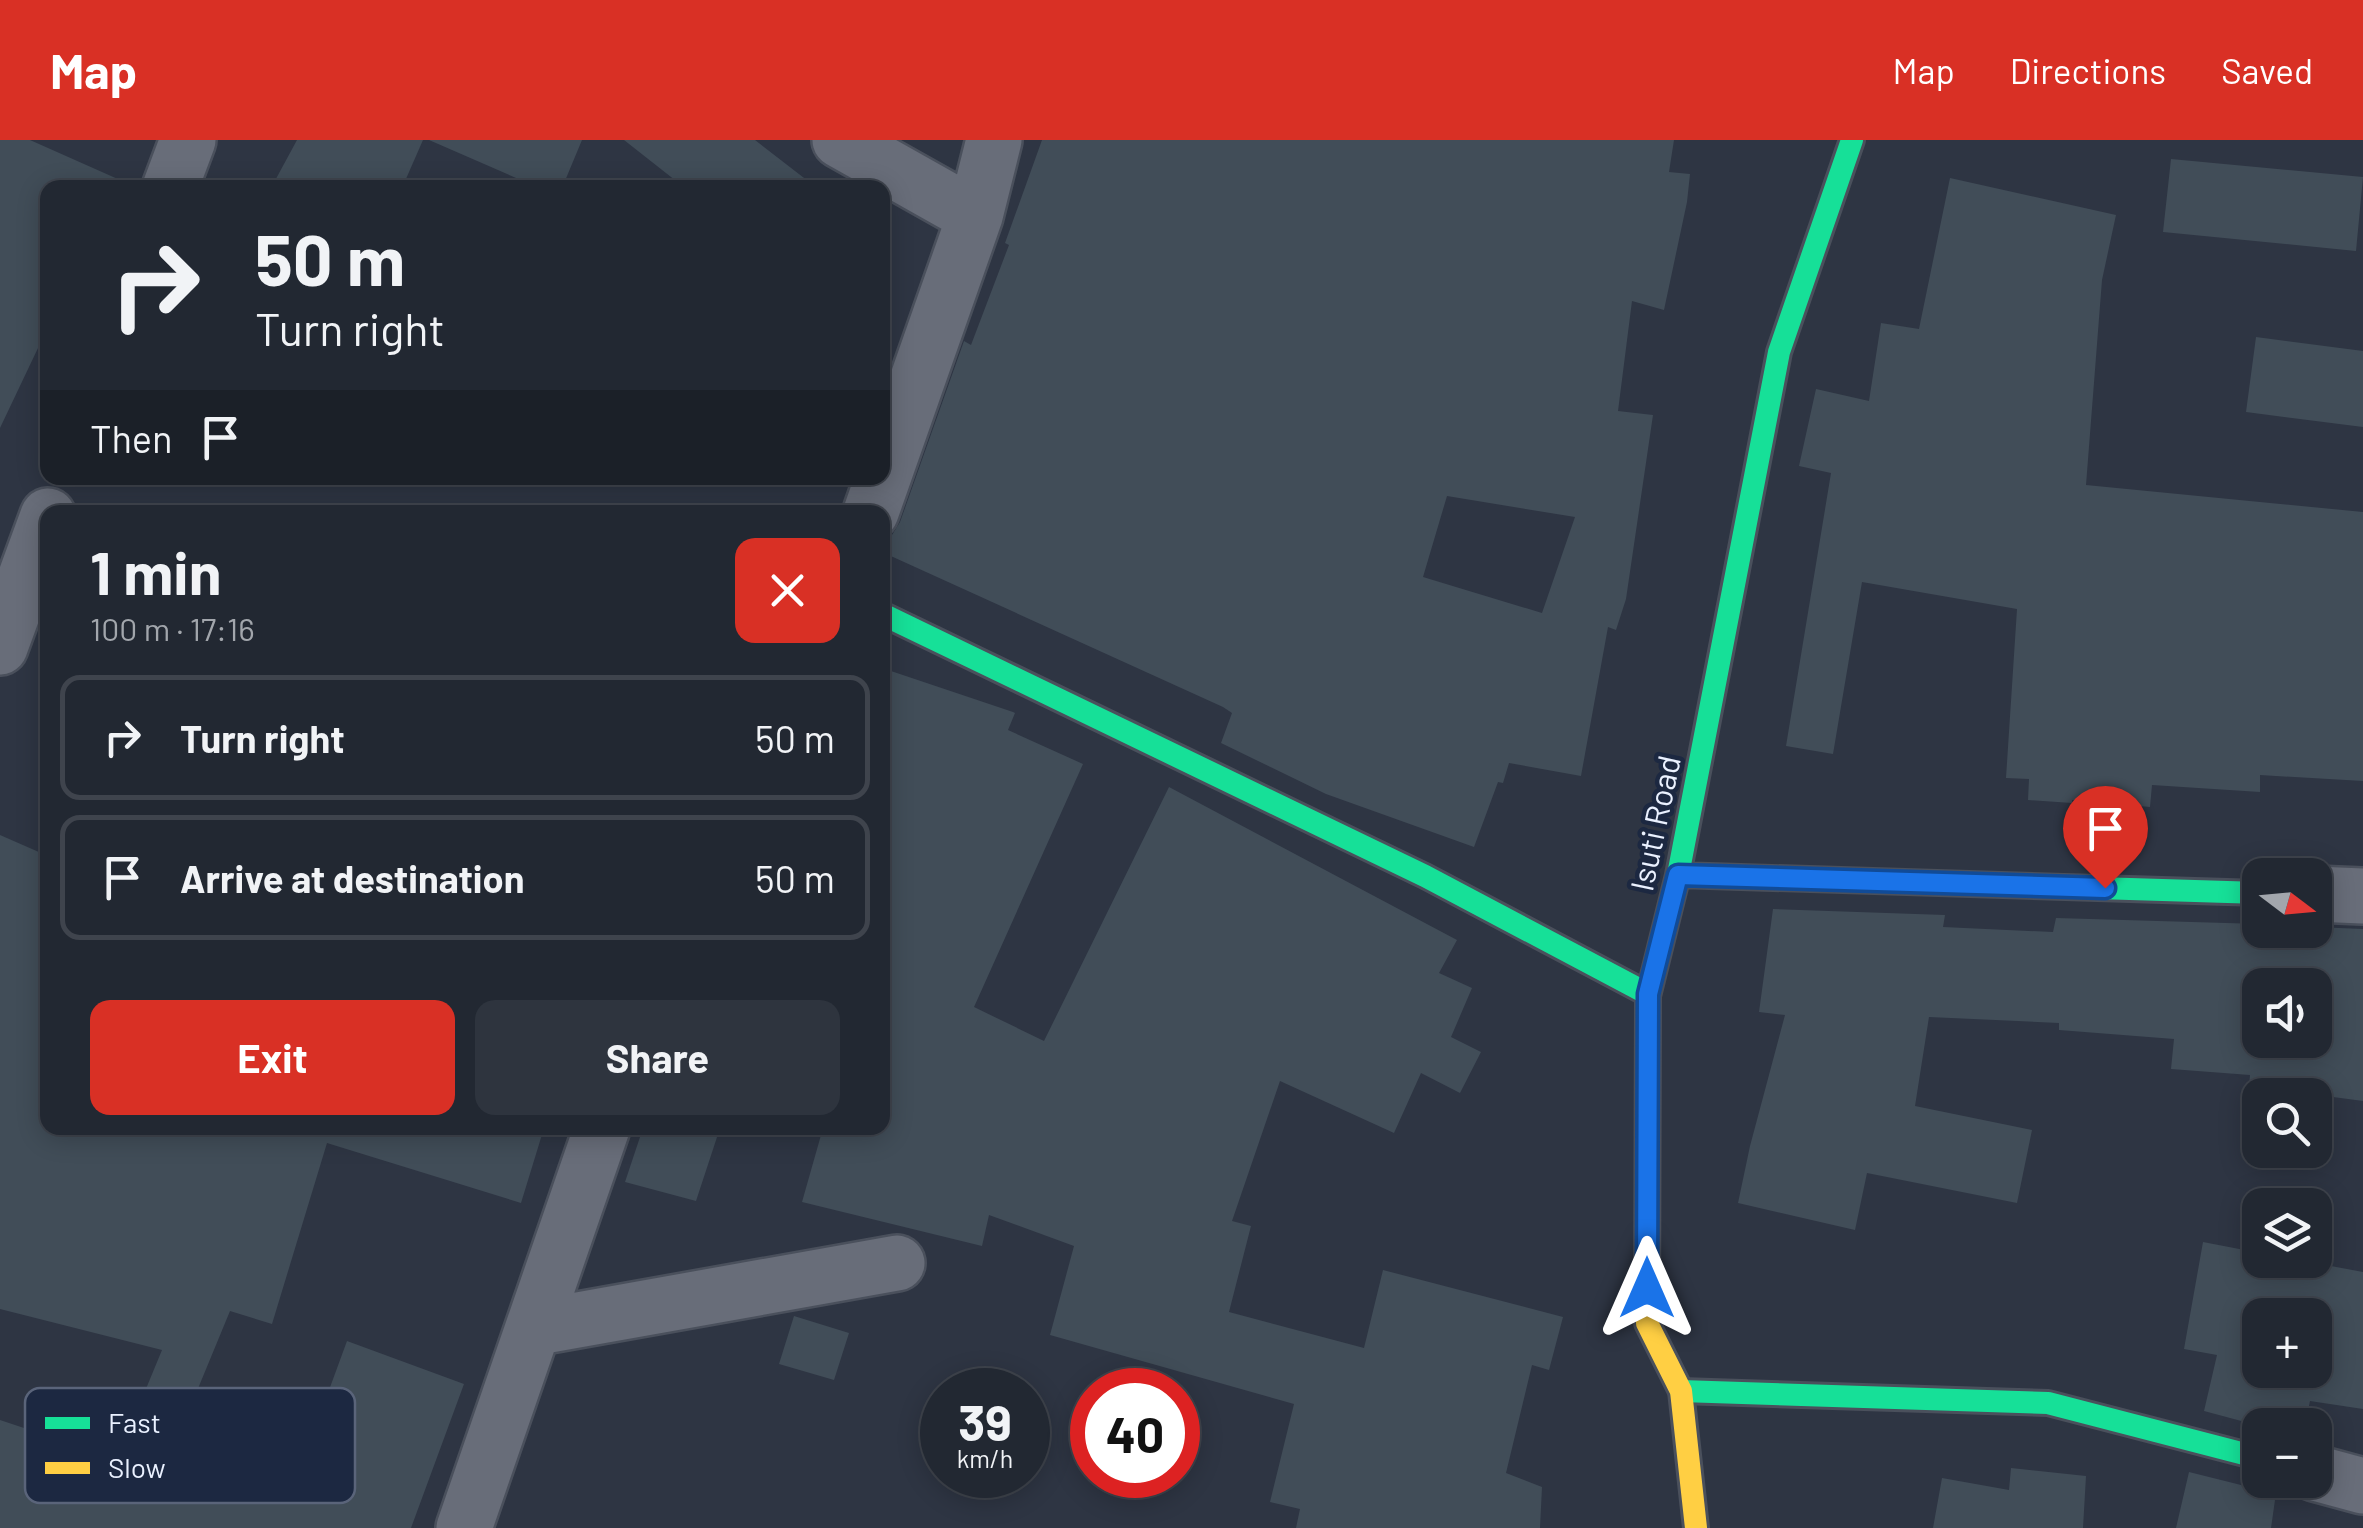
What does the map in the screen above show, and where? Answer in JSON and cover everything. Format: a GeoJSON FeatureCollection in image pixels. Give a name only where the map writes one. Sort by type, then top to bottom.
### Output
{"type":"FeatureCollection","features":[{"type":"Feature","properties":{"kind":"street"},"geometry":{"type":"LineString","coordinates":[[173,180],[188,140]]}},
{"type":"Feature","properties":{"kind":"street"},"geometry":{"type":"LineString","coordinates":[[840,140],[975,216]]}},
{"type":"Feature","properties":{"kind":"street"},"geometry":{"type":"LineString","coordinates":[[890,458],[975,216],[994,140]]}},
{"type":"Feature","properties":{"kind":"street","name":"Isuti Road"},"geometry":{"type":"LineString","coordinates":[[1696,1528],[1681,1392],[1647,1323],[1648,994],[1678,875],[1779,352],[1852,140]]}},
{"type":"Feature","properties":{"kind":"street"},"geometry":{"type":"LineString","coordinates":[[0,647],[40,536]]}},
{"type":"Feature","properties":{"kind":"street"},"geometry":{"type":"LineString","coordinates":[[890,618],[1426,876],[1648,994]]}},
{"type":"Feature","properties":{"kind":"street"},"geometry":{"type":"LineString","coordinates":[[1678,875],[2242,892]]}},
{"type":"Feature","properties":{"kind":"street"},"geometry":{"type":"LineString","coordinates":[[2332,895],[2363,896]]}},
{"type":"Feature","properties":{"kind":"street"},"geometry":{"type":"LineString","coordinates":[[464,1528],[600,1135]]}},
{"type":"Feature","properties":{"kind":"street"},"geometry":{"type":"LineString","coordinates":[[533,1328],[897,1263]]}},
{"type":"Feature","properties":{"kind":"street"},"geometry":{"type":"LineString","coordinates":[[1681,1392],[2048,1403],[2242,1453]]}},
{"type":"Feature","properties":{"kind":"street"},"geometry":{"type":"LineString","coordinates":[[2332,1478],[2363,1486]]}},
{"type":"Feature","properties":{"kind":"building"},"geometry":{"type":"Polygon","coordinates":[[[0,140],[30,140],[120,180],[40,180],[40,344],[0,428],[0,140]]]}},
{"type":"Feature","properties":{"kind":"building"},"geometry":{"type":"Polygon","coordinates":[[[297,140],[423,140],[406,180],[275,180],[297,140]]]}},
{"type":"Feature","properties":{"kind":"building"},"geometry":{"type":"Polygon","coordinates":[[[429,140],[582,140],[565,180],[521,180],[429,140]]]}},
{"type":"Feature","properties":{"kind":"building"},"geometry":{"type":"Polygon","coordinates":[[[624,140],[755,140],[807,180],[675,180],[624,140]]]}},
{"type":"Feature","properties":{"kind":"building"},"geometry":{"type":"Polygon","coordinates":[[[1042,140],[1674,140],[1669,172],[1690,174],[1687,202],[1664,310],[1632,301],[1618,411],[1653,415],[1626,599],[1616,630],[1608,627],[1581,776],[1509,763],[1474,847],[1326,794],[1221,743],[1232,713],[1223,707],[890,556],[890,536],[900,522],[964,341],[971,345],[1009,245],[1005,243],[1042,140]],[[1447,496],[1423,577],[1542,613],[1575,517],[1447,496]]]}},
{"type":"Feature","properties":{"kind":"building"},"geometry":{"type":"Polygon","coordinates":[[[2171,159],[2363,177],[2356,251],[2163,232],[2171,159]]]}},
{"type":"Feature","properties":{"kind":"building"},"geometry":{"type":"Polygon","coordinates":[[[1950,178],[2116,215],[2102,280],[2086,485],[2363,512],[2363,781],[2260,775],[2260,792],[2152,785],[2150,807],[2028,800],[2029,779],[2006,778],[2017,609],[1862,582],[1833,754],[1786,746],[1831,473],[1799,466],[1816,389],[1869,401],[1881,323],[1919,329],[1950,178]]]}},
{"type":"Feature","properties":{"kind":"building"},"geometry":{"type":"Polygon","coordinates":[[[2256,337],[2363,351],[2363,427],[2246,412],[2256,337]]]}},
{"type":"Feature","properties":{"kind":"building"},"geometry":{"type":"Polygon","coordinates":[[[890,671],[1013,712],[1008,730],[1083,764],[974,1007],[1044,1041],[1169,787],[1457,940],[1439,973],[1472,988],[1451,1037],[1481,1052],[1460,1093],[1421,1073],[1394,1133],[1280,1081],[1232,1221],[1251,1226],[1229,1312],[1364,1348],[1383,1270],[1563,1317],[1549,1370],[1532,1365],[1506,1473],[1542,1487],[1540,1528],[1296,1528],[1300,1509],[1270,1502],[1294,1404],[1200,1377],[1200,1368],[1167,1368],[1050,1335],[1074,1246],[989,1215],[982,1246],[802,1202],[821,1135],[890,1135],[890,671]]]}},
{"type":"Feature","properties":{"kind":"building"},"geometry":{"type":"Polygon","coordinates":[[[0,835],[40,852],[40,1135],[542,1135],[521,1203],[327,1143],[272,1324],[230,1311],[198,1388],[146,1388],[162,1350],[0,1309],[0,835]]]}},
{"type":"Feature","properties":{"kind":"building"},"geometry":{"type":"Polygon","coordinates":[[[1773,909],[1945,915],[1943,927],[2053,932],[2056,918],[2242,923],[2242,948],[2332,948],[2332,928],[2363,929],[2363,1101],[2332,1097],[2332,1078],[2250,1078],[2250,1075],[2171,1069],[2174,1039],[2059,1030],[2059,1023],[1929,1017],[1915,1106],[2032,1130],[2017,1203],[1867,1173],[1855,1230],[1738,1203],[1785,1015],[1759,1012],[1773,909]]]}},
{"type":"Feature","properties":{"kind":"building"},"geometry":{"type":"Polygon","coordinates":[[[641,1135],[718,1135],[696,1201],[625,1182],[641,1135]]]}},
{"type":"Feature","properties":{"kind":"building"},"geometry":{"type":"Polygon","coordinates":[[[2203,1242],[2242,1250],[2242,1278],[2332,1278],[2332,1266],[2363,1272],[2363,1409],[2310,1401],[2309,1408],[2242,1408],[2242,1421],[2204,1411],[2217,1355],[2184,1349],[2203,1242]]]}},
{"type":"Feature","properties":{"kind":"building"},"geometry":{"type":"Polygon","coordinates":[[[794,1316],[849,1333],[834,1380],[779,1364],[794,1316]]]}},
{"type":"Feature","properties":{"kind":"building"},"geometry":{"type":"Polygon","coordinates":[[[347,1341],[464,1384],[411,1528],[0,1528],[0,1420],[25,1428],[25,1503],[355,1503],[355,1388],[330,1388],[347,1341]]]}},
{"type":"Feature","properties":{"kind":"building"},"geometry":{"type":"Polygon","coordinates":[[[2011,1468],[2086,1476],[2083,1528],[1933,1528],[1942,1478],[2009,1490],[2011,1468]]]}},
{"type":"Feature","properties":{"kind":"building"},"geometry":{"type":"Polygon","coordinates":[[[2189,1472],[2242,1485],[2242,1498],[2275,1498],[2271,1528],[2176,1528],[2189,1472]]]}},
{"type":"Feature","properties":{"kind":"traffic: fast"},"geometry":{"type":"LineString","coordinates":[[1648,996],[1678,875],[1779,352],[1852,140]]}},
{"type":"Feature","properties":{"kind":"traffic: fast"},"geometry":{"type":"LineString","coordinates":[[890,618],[1425,876],[1648,994]]}},
{"type":"Feature","properties":{"kind":"traffic: fast"},"geometry":{"type":"LineString","coordinates":[[1678,875],[2242,892]]}},
{"type":"Feature","properties":{"kind":"traffic: fast"},"geometry":{"type":"LineString","coordinates":[[1681,1391],[2048,1403],[2242,1453]]}},
{"type":"Feature","properties":{"kind":"traffic: slow"},"geometry":{"type":"LineString","coordinates":[[1648,996],[1647,1323],[1681,1391],[1696,1528]]}},
{"type":"Feature","properties":{"kind":"route"},"geometry":{"type":"LineString","coordinates":[[1647,1288],[1648,994],[1678,875],[2105,888]]}}]}
